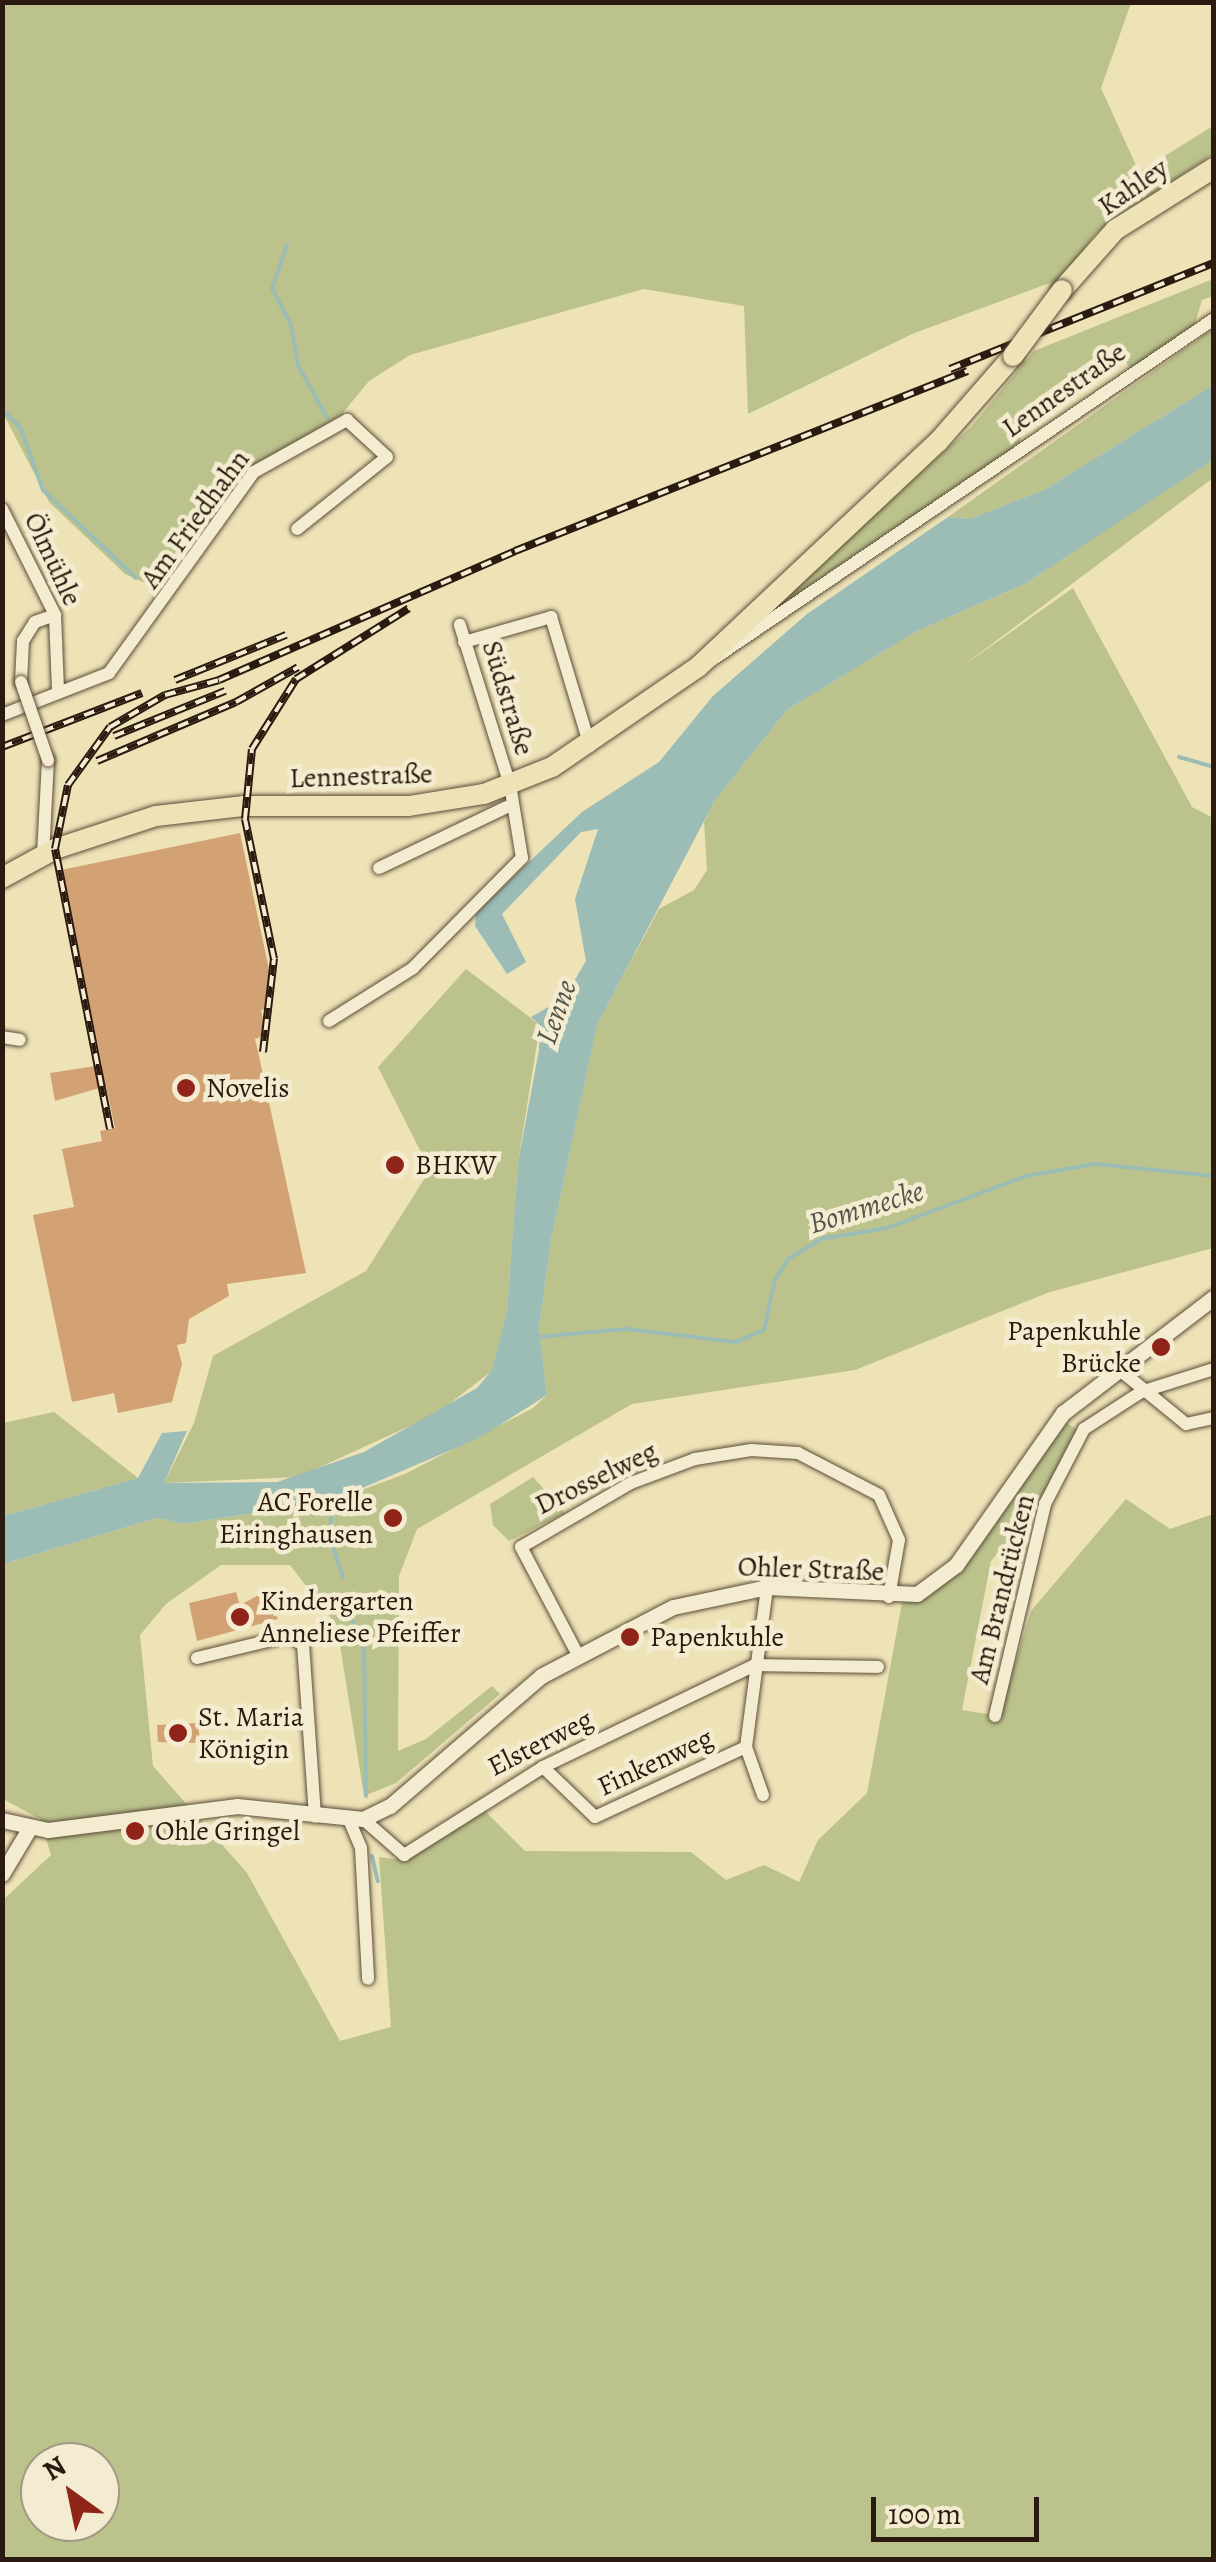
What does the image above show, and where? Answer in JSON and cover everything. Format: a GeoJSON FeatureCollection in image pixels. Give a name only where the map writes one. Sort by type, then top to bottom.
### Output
{"type":"FeatureCollection","features":[{"type":"Feature","properties":{"kind":"main road","name":"Kahley"},"geometry":{"type":"LineString","coordinates":[[1062,290],[1088,257],[1134,215],[1214,168]]}},
{"type":"Feature","properties":{"kind":"main road","name":"Lennestraße"},"geometry":{"type":"LineString","coordinates":[[2,878],[42,855],[156,816],[244,806],[392,807],[509,796],[590,746],[698,666],[938,442],[1062,290]]}},
{"type":"Feature","properties":{"kind":"street","name":"Lennestraße"},"geometry":{"type":"LineString","coordinates":[[698,666],[718,663],[1214,319]]}},
{"type":"Feature","properties":{"kind":"street","name":"Am Friedhahn"},"geometry":{"type":"LineString","coordinates":[[2,716],[123,659],[254,472],[278,451],[347,420],[387,457],[297,529]]}},
{"type":"Feature","properties":{"kind":"street","name":"Ölmühle"},"geometry":{"type":"LineString","coordinates":[[2,509],[55,615],[58,691]]}},
{"type":"Feature","properties":{"kind":"street"},"geometry":{"type":"LineString","coordinates":[[42,855],[48,760],[14,674],[35,622],[55,615]]}},
{"type":"Feature","properties":{"kind":"street"},"geometry":{"type":"LineString","coordinates":[[464,642],[551,617],[590,746]]}},
{"type":"Feature","properties":{"kind":"street","name":"Südstraße"},"geometry":{"type":"LineString","coordinates":[[330,1021],[413,968],[522,858],[509,796],[460,625]]}},
{"type":"Feature","properties":{"kind":"street","name":"Lennestraße"},"geometry":{"type":"LineString","coordinates":[[379,868],[509,796]]}},
{"type":"Feature","properties":{"kind":"street"},"geometry":{"type":"LineString","coordinates":[[2,1037],[20,1040]]}},
{"type":"Feature","properties":{"kind":"street","name":"Ohler Straße"},"geometry":{"type":"LineString","coordinates":[[357,1820],[390,1806],[502,1704],[578,1655],[673,1607],[767,1587],[890,1597],[934,1586],[956,1565],[1063,1414],[1115,1366],[1214,1298]]}},
{"type":"Feature","properties":{"kind":"street"},"geometry":{"type":"LineString","coordinates":[[1115,1366],[1140,1392],[1186,1424],[1214,1418]]}},
{"type":"Feature","properties":{"kind":"street","name":"Am Brandrücken"},"geometry":{"type":"LineString","coordinates":[[994,1716],[1045,1504],[1084,1428],[1140,1392],[1214,1369]]}},
{"type":"Feature","properties":{"kind":"street","name":"Drosselweg"},"geometry":{"type":"LineString","coordinates":[[578,1655],[524,1541],[632,1483],[695,1459],[751,1450],[798,1453],[879,1494],[899,1540],[890,1597]]}},
{"type":"Feature","properties":{"kind":"street"},"geometry":{"type":"LineString","coordinates":[[763,1795],[746,1747],[767,1587]]}},
{"type":"Feature","properties":{"kind":"street"},"geometry":{"type":"LineString","coordinates":[[198,1658],[288,1636],[303,1644],[316,1817]]}},
{"type":"Feature","properties":{"kind":"street"},"geometry":{"type":"LineString","coordinates":[[755,1665],[878,1667]]}},
{"type":"Feature","properties":{"kind":"street","name":"Elsterweg"},"geometry":{"type":"LineString","coordinates":[[357,1820],[404,1856],[543,1767],[755,1665]]}},
{"type":"Feature","properties":{"kind":"street","name":"Finkenweg"},"geometry":{"type":"LineString","coordinates":[[543,1767],[595,1817],[746,1747]]}},
{"type":"Feature","properties":{"kind":"street"},"geometry":{"type":"LineString","coordinates":[[2,1820],[29,1829],[237,1806],[357,1820],[368,1979]]}},
{"type":"Feature","properties":{"kind":"street"},"geometry":{"type":"LineString","coordinates":[[2,1874],[29,1829]]}},
{"type":"Feature","properties":{"kind":"green space"},"geometry":{"type":"Polygon","coordinates":[[[2,3],[1131,3],[1101,88],[1139,172],[1213,126],[1213,154],[1095,234],[1063,278],[912,334],[748,414],[744,306],[644,289],[410,355],[369,381],[341,415],[250,469],[154,587],[125,574],[49,502],[3,413],[2,3]]]}},
{"type":"Feature","properties":{"kind":"green space"},"geometry":{"type":"Polygon","coordinates":[[[1213,279],[1213,296],[1202,300],[1194,327],[1133,372],[1113,344],[1024,408],[1019,452],[793,605],[787,594],[971,427],[1034,351],[1213,279]]]}},
{"type":"Feature","properties":{"kind":"green space"},"geometry":{"type":"Polygon","coordinates":[[[1213,329],[1213,385],[1044,490],[969,519],[948,517],[1213,329]]]}},
{"type":"Feature","properties":{"kind":"green space"},"geometry":{"type":"Polygon","coordinates":[[[1213,460],[1213,478],[960,668],[1073,588],[1192,807],[1213,818],[1213,1248],[1050,1292],[855,1370],[632,1404],[417,1529],[399,1576],[398,1751],[426,1739],[492,1686],[500,1694],[396,1783],[364,1796],[337,1626],[290,1565],[221,1565],[166,1604],[140,1635],[153,1766],[247,1873],[340,2041],[391,2027],[379,1857],[403,1860],[482,1808],[525,1851],[691,1852],[726,1880],[764,1865],[799,1882],[818,1840],[867,1793],[902,1603],[938,1589],[959,1568],[1063,1421],[1078,1430],[1041,1502],[991,1561],[962,1710],[999,1716],[1031,1611],[1126,1499],[1170,1529],[1213,1514],[1213,2559],[3,2560],[3,1900],[51,1855],[40,1819],[3,1799],[3,1564],[157,1518],[184,1524],[332,1501],[405,1474],[533,1408],[547,1395],[539,1329],[551,1241],[597,1024],[659,909],[694,890],[707,870],[704,822],[714,802],[787,710],[917,631],[1025,584],[1213,460]]]}},
{"type":"Feature","properties":{"kind":"green space"},"geometry":{"type":"Polygon","coordinates":[[[466,969],[540,1025],[518,1162],[507,1311],[492,1371],[436,1414],[298,1477],[164,1483],[194,1423],[213,1356],[366,1271],[430,1170],[378,1067],[466,969]]]}},
{"type":"Feature","properties":{"kind":"green space"},"geometry":{"type":"Polygon","coordinates":[[[54,1412],[138,1478],[3,1516],[3,1423],[54,1412]]]}},
{"type":"Feature","properties":{"kind":"green space"},"geometry":{"type":"Polygon","coordinates":[[[533,1477],[565,1513],[509,1541],[493,1525],[490,1504],[533,1477]]]}},
{"type":"Feature","properties":{"kind":"water","name":"Lenne"},"geometry":{"type":"Polygon","coordinates":[[[1213,385],[1213,460],[1025,584],[917,631],[787,710],[714,802],[597,1025],[551,1241],[539,1329],[547,1395],[479,1438],[332,1501],[184,1524],[157,1518],[3,1564],[3,1516],[138,1478],[162,1433],[187,1431],[164,1483],[277,1482],[364,1452],[477,1388],[492,1370],[507,1311],[518,1162],[539,1050],[540,1025],[531,1017],[564,998],[586,961],[575,899],[598,829],[581,832],[502,914],[526,962],[507,974],[475,926],[476,912],[582,812],[659,762],[713,696],[807,614],[948,517],[969,519],[1044,490],[1213,385]]]}},
{"type":"Feature","properties":{"kind":"building","name":"Novelis"},"geometry":{"type":"Polygon","coordinates":[[[240,833],[270,974],[269,1008],[261,1010],[266,1035],[255,1039],[306,1273],[227,1284],[229,1296],[189,1319],[186,1343],[177,1345],[182,1364],[172,1402],[118,1413],[114,1393],[72,1402],[33,1215],[74,1207],[62,1149],[102,1141],[100,1131],[115,1128],[106,1086],[55,1101],[50,1073],[102,1065],[61,870],[240,833]]]}},
{"type":"Feature","properties":{"kind":"building","name":"Kindergarten Anneliese Pfeiffer"},"geometry":{"type":"Polygon","coordinates":[[[266,1591],[278,1619],[197,1641],[189,1603],[236,1592],[240,1605],[266,1591]]]}},
{"type":"Feature","properties":{"kind":"building","name":"St. Maria Königin"},"geometry":{"type":"Polygon","coordinates":[[[198,1723],[200,1743],[158,1742],[157,1725],[198,1723]]]}},
{"type":"Feature","properties":{"kind":"waterway"},"geometry":{"type":"LineString","coordinates":[[287,245],[272,288],[291,325],[298,365],[327,418]]}},
{"type":"Feature","properties":{"kind":"waterway"},"geometry":{"type":"LineString","coordinates":[[2,409],[21,429],[43,490],[136,578]]}},
{"type":"Feature","properties":{"kind":"waterway"},"geometry":{"type":"LineString","coordinates":[[147,581],[164,579],[244,468]]}},
{"type":"Feature","properties":{"kind":"waterway"},"geometry":{"type":"LineString","coordinates":[[1179,757],[1214,767]]}},
{"type":"Feature","properties":{"kind":"waterway","name":"Bommecke"},"geometry":{"type":"LineString","coordinates":[[537,1337],[626,1329],[736,1342],[764,1330],[775,1280],[788,1259],[821,1239],[887,1228],[1026,1176],[1095,1164],[1214,1176]]}},
{"type":"Feature","properties":{"kind":"waterway"},"geometry":{"type":"LineString","coordinates":[[332,1499],[330,1538],[343,1577]]}},
{"type":"Feature","properties":{"kind":"waterway"},"geometry":{"type":"LineString","coordinates":[[351,1617],[364,1649],[366,1796]]}},
{"type":"Feature","properties":{"kind":"waterway"},"geometry":{"type":"LineString","coordinates":[[372,1856],[378,1881]]}},
{"type":"Feature","properties":{"kind":"railway"},"geometry":{"type":"LineString","coordinates":[[950,369],[1214,263]]}},
{"type":"Feature","properties":{"kind":"railway"},"geometry":{"type":"LineString","coordinates":[[110,1129],[55,849],[68,785],[110,727],[165,695],[219,680],[515,551],[967,371]]}},
{"type":"Feature","properties":{"kind":"railway"},"geometry":{"type":"LineString","coordinates":[[263,1052],[274,959],[245,819],[252,749],[296,679],[409,608]]}},
{"type":"Feature","properties":{"kind":"railway"},"geometry":{"type":"LineString","coordinates":[[175,680],[286,635]]}},
{"type":"Feature","properties":{"kind":"railway"},"geometry":{"type":"LineString","coordinates":[[97,761],[236,702],[298,667]]}},
{"type":"Feature","properties":{"kind":"railway"},"geometry":{"type":"LineString","coordinates":[[114,736],[225,691]]}},
{"type":"Feature","properties":{"kind":"railway"},"geometry":{"type":"LineString","coordinates":[[2,747],[142,693]]}},
{"type":"Feature","properties":{"kind":"place","name":"Novelis"},"geometry":{"type":"Point","coordinates":[186,1088]}},
{"type":"Feature","properties":{"kind":"place","name":"BHKW"},"geometry":{"type":"Point","coordinates":[395,1165]}},
{"type":"Feature","properties":{"kind":"place","name":"Papenkuhle Brücke"},"geometry":{"type":"Point","coordinates":[1161,1347]}},
{"type":"Feature","properties":{"kind":"place","name":"AC Forelle Eiringhausen"},"geometry":{"type":"Point","coordinates":[393,1518]}},
{"type":"Feature","properties":{"kind":"place","name":"Kindergarten Anneliese Pfeiffer"},"geometry":{"type":"Point","coordinates":[240,1617]}},
{"type":"Feature","properties":{"kind":"place","name":"Papenkuhle"},"geometry":{"type":"Point","coordinates":[630,1637]}},
{"type":"Feature","properties":{"kind":"place","name":"St. Maria Königin"},"geometry":{"type":"Point","coordinates":[178,1733]}},
{"type":"Feature","properties":{"kind":"place","name":"Ohle Gringel"},"geometry":{"type":"Point","coordinates":[135,1831]}}]}
